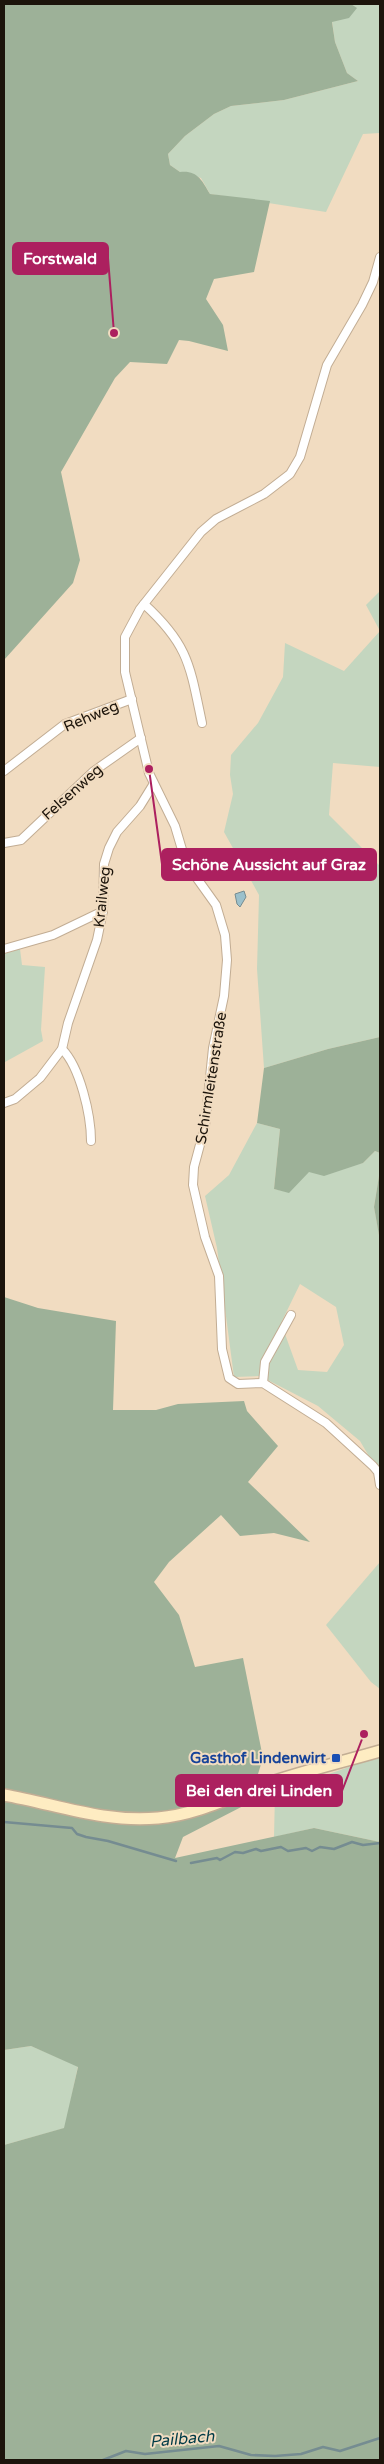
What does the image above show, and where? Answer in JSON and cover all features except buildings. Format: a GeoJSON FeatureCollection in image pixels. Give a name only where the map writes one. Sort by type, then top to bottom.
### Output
{"type":"FeatureCollection","features":[{"type":"Feature","properties":{"kind":"street","name":"Schirmleitenstraße"},"geometry":{"type":"LineString","coordinates":[[264,1383],[238,1384],[229,1378],[222,1349],[219,1276],[205,1237],[193,1185],[194,1168],[205,1126],[213,1048],[224,996],[227,960],[225,935],[216,905],[186,863],[175,826],[153,785],[125,672],[125,637],[144,604],[201,532],[216,519],[264,494],[290,474],[300,456],[327,365],[362,305],[373,282],[380,257]]}},
{"type":"Feature","properties":{"kind":"street"},"geometry":{"type":"LineString","coordinates":[[144,604],[166,624],[189,662],[202,723]]}},
{"type":"Feature","properties":{"kind":"street","name":"Rehweg"},"geometry":{"type":"LineString","coordinates":[[4,771],[65,724],[132,699]]}},
{"type":"Feature","properties":{"kind":"street","name":"Felsenweg"},"geometry":{"type":"LineString","coordinates":[[4,844],[21,840],[94,771],[141,738]]}},
{"type":"Feature","properties":{"kind":"street","name":"Krailweg"},"geometry":{"type":"LineString","coordinates":[[4,1103],[15,1099],[40,1078],[62,1049],[68,1023],[97,940],[103,911],[104,864],[109,848],[117,832],[140,806],[153,785]]}},
{"type":"Feature","properties":{"kind":"street"},"geometry":{"type":"LineString","coordinates":[[4,949],[53,935],[103,911]]}},
{"type":"Feature","properties":{"kind":"street"},"geometry":{"type":"LineString","coordinates":[[62,1049],[69,1056],[80,1083],[87,1109],[91,1141]]}},
{"type":"Feature","properties":{"kind":"street"},"geometry":{"type":"LineString","coordinates":[[291,1315],[265,1362],[264,1383],[337,1432],[378,1472],[380,1485]]}},
{"type":"Feature","properties":{"kind":"street"},"geometry":{"type":"LineString","coordinates":[[4,1796],[80,1814],[119,1818],[157,1818],[184,1815],[267,1784],[380,1751]]}},
{"type":"Feature","properties":{"kind":"green space"},"geometry":{"type":"Polygon","coordinates":[[[4,4],[351,4],[357,8],[349,18],[332,22],[335,42],[347,73],[358,81],[284,100],[231,106],[214,114],[185,136],[168,154],[170,165],[180,172],[195,174],[210,194],[270,201],[254,272],[214,279],[206,299],[223,325],[228,351],[179,340],[167,364],[130,362],[115,378],[61,472],[80,560],[73,583],[4,660],[4,4]]]}},
{"type":"Feature","properties":{"kind":"green space"},"geometry":{"type":"Polygon","coordinates":[[[351,4],[380,4],[380,133],[363,134],[326,212],[210,194],[201,178],[180,172],[170,165],[168,154],[185,136],[214,114],[231,106],[284,100],[358,81],[347,73],[335,42],[332,21],[356,8],[351,4]]]}},
{"type":"Feature","properties":{"kind":"green space"},"geometry":{"type":"Polygon","coordinates":[[[380,591],[380,631],[366,605],[380,591]]]}},
{"type":"Feature","properties":{"kind":"green space"},"geometry":{"type":"Polygon","coordinates":[[[380,631],[380,767],[333,763],[329,815],[380,866],[380,1037],[328,1049],[264,1068],[257,969],[259,895],[224,832],[233,794],[230,775],[231,755],[258,723],[283,677],[285,643],[344,671],[380,631]]]}},
{"type":"Feature","properties":{"kind":"green space"},"geometry":{"type":"Polygon","coordinates":[[[20,949],[22,965],[45,967],[41,1030],[43,1041],[5,1062],[4,954],[20,949]]]}},
{"type":"Feature","properties":{"kind":"green space"},"geometry":{"type":"Polygon","coordinates":[[[380,1037],[380,1153],[375,1151],[363,1163],[324,1176],[309,1172],[289,1193],[274,1189],[280,1129],[257,1123],[264,1068],[328,1049],[380,1037]]]}},
{"type":"Feature","properties":{"kind":"green space"},"geometry":{"type":"Polygon","coordinates":[[[257,1123],[280,1129],[274,1189],[288,1192],[309,1171],[363,1163],[375,1151],[380,1153],[380,1170],[374,1207],[380,1241],[380,1475],[360,1441],[318,1406],[260,1376],[234,1377],[217,1248],[205,1196],[229,1175],[257,1123]],[[300,1284],[281,1323],[298,1370],[327,1372],[344,1345],[336,1307],[300,1284]]]}},
{"type":"Feature","properties":{"kind":"green space"},"geometry":{"type":"Polygon","coordinates":[[[380,1170],[380,1241],[374,1207],[380,1170]]]}},
{"type":"Feature","properties":{"kind":"green space"},"geometry":{"type":"Polygon","coordinates":[[[4,1297],[38,1308],[116,1321],[113,1410],[156,1410],[178,1404],[244,1401],[247,1411],[278,1446],[248,1482],[310,1542],[274,1533],[240,1536],[221,1515],[169,1562],[154,1582],[179,1615],[195,1667],[243,1658],[263,1758],[249,1803],[183,1837],[175,1858],[314,1828],[380,1842],[380,2460],[4,2460],[4,2145],[64,2128],[78,2067],[31,2046],[4,2050],[4,1297]]]}},
{"type":"Feature","properties":{"kind":"green space"},"geometry":{"type":"Polygon","coordinates":[[[380,1562],[380,1689],[371,1682],[326,1625],[380,1562]]]}},
{"type":"Feature","properties":{"kind":"green space"},"geometry":{"type":"Polygon","coordinates":[[[380,1756],[380,1842],[314,1828],[274,1837],[275,1793],[380,1756]]]}},
{"type":"Feature","properties":{"kind":"green space"},"geometry":{"type":"Polygon","coordinates":[[[31,2046],[78,2066],[65,2128],[4,2145],[4,2050],[31,2046]]]}},
{"type":"Feature","properties":{"kind":"water"},"geometry":{"type":"Polygon","coordinates":[[[244,891],[246,897],[240,907],[237,904],[235,894],[244,891]]]}},
{"type":"Feature","properties":{"kind":"waterway"},"geometry":{"type":"LineString","coordinates":[[4,1822],[72,1828],[77,1834],[86,1837],[108,1841],[176,1861]]}},
{"type":"Feature","properties":{"kind":"waterway"},"geometry":{"type":"LineString","coordinates":[[191,1863],[217,1858],[220,1860],[235,1852],[243,1853],[256,1849],[261,1851],[281,1847],[288,1851],[306,1848],[312,1851],[320,1847],[334,1849],[352,1842],[363,1845],[380,1843]]}},
{"type":"Feature","properties":{"kind":"waterway","name":"Pailbach"},"geometry":{"type":"LineString","coordinates":[[103,2460],[126,2451],[145,2454],[219,2446],[251,2455],[275,2456],[301,2454],[323,2447],[340,2451],[380,2438]]}},
{"type":"Feature","properties":{"kind":"place","name":"Forstwald"},"geometry":{"type":"Point","coordinates":[114,333]}},
{"type":"Feature","properties":{"kind":"place","name":"Schöne Aussicht auf Graz"},"geometry":{"type":"Point","coordinates":[149,769]}},
{"type":"Feature","properties":{"kind":"place","name":"Bei den drei Linden"},"geometry":{"type":"Point","coordinates":[364,1734]}},
{"type":"Feature","properties":{"kind":"place","name":"Gasthof Lindenwirt"},"geometry":{"type":"Point","coordinates":[336,1758]}}]}
